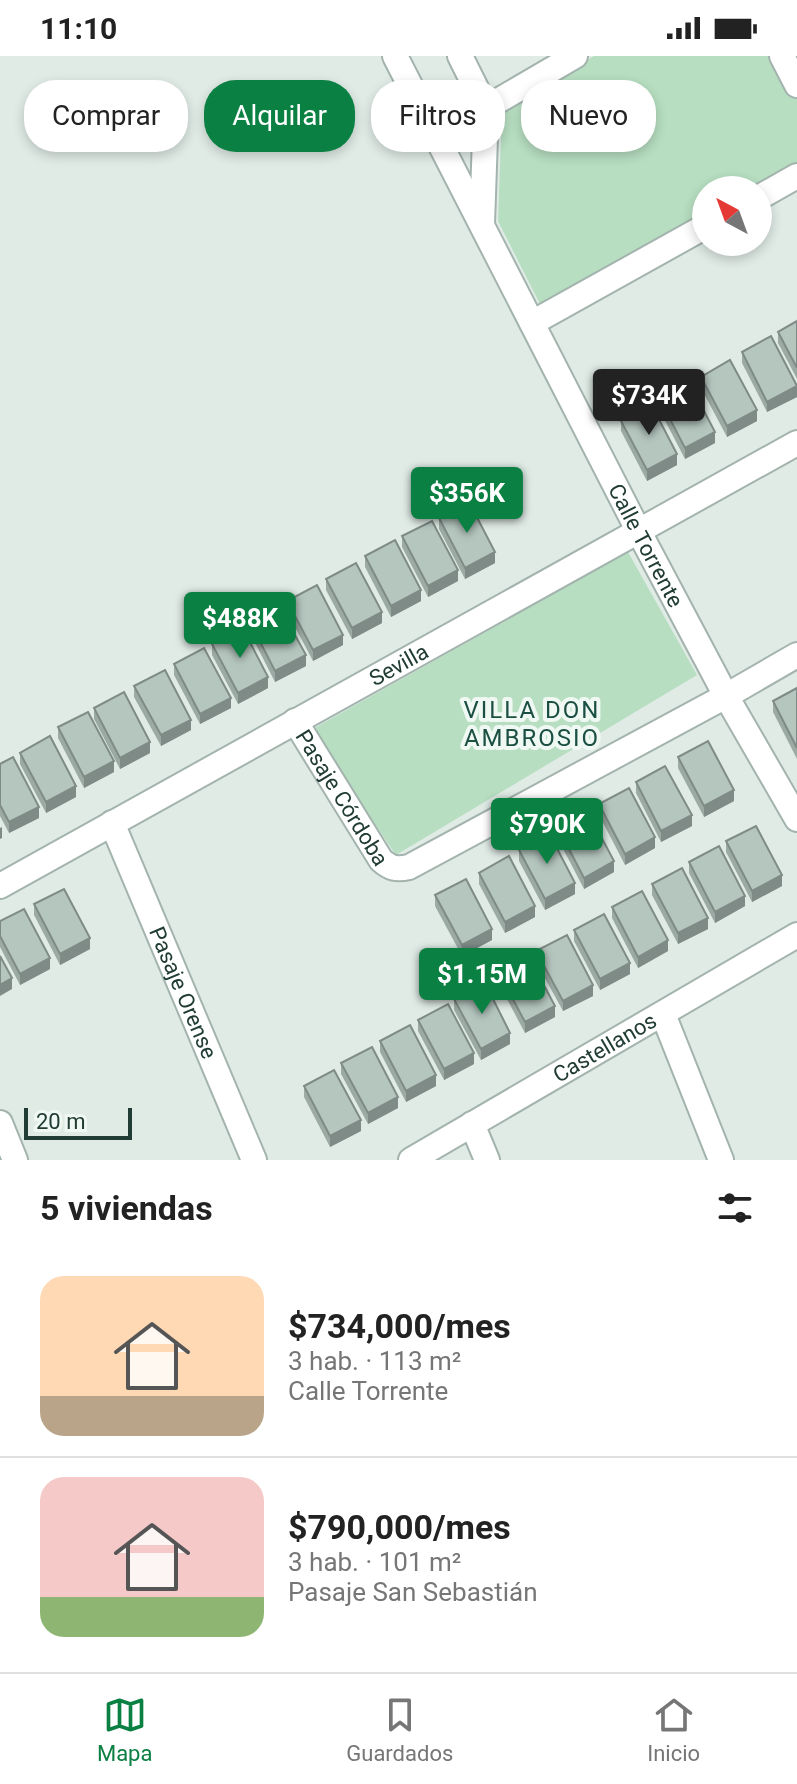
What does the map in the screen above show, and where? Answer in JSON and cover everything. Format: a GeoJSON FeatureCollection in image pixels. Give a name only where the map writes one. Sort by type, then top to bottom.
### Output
{"type":"FeatureCollection","features":[{"type":"Feature","properties":{"kind":"street","name":"Calle Torrente"},"geometry":{"type":"LineString","coordinates":[[395,56],[407,80]]}},
{"type":"Feature","properties":{"kind":"street","name":"Calle Torrente"},"geometry":{"type":"LineString","coordinates":[[460,56],[472,80]]}},
{"type":"Feature","properties":{"kind":"street"},"geometry":{"type":"LineString","coordinates":[[505,97],[575,56]]}},
{"type":"Feature","properties":{"kind":"street"},"geometry":{"type":"LineString","coordinates":[[782,56],[797,85]]}},
{"type":"Feature","properties":{"kind":"street","name":"Calle Torrente"},"geometry":{"type":"LineString","coordinates":[[444,152],[639,532],[726,696],[797,819]]}},
{"type":"Feature","properties":{"kind":"street","name":"Calle Torrente"},"geometry":{"type":"LineString","coordinates":[[482,226],[485,152]]}},
{"type":"Feature","properties":{"kind":"street"},"geometry":{"type":"LineString","coordinates":[[772,190],[797,176]]}},
{"type":"Feature","properties":{"kind":"street"},"geometry":{"type":"LineString","coordinates":[[532,323],[692,234]]}},
{"type":"Feature","properties":{"kind":"street","name":"Sevilla"},"geometry":{"type":"LineString","coordinates":[[0,886],[797,443]]}},
{"type":"Feature","properties":{"kind":"street"},"geometry":{"type":"LineString","coordinates":[[726,696],[797,655]]}},
{"type":"Feature","properties":{"kind":"street","name":"Pasaje Córdoba"},"geometry":{"type":"LineString","coordinates":[[295,721],[381,860],[394,869],[409,867],[726,696]]}},
{"type":"Feature","properties":{"kind":"street","name":"Pasaje Orense"},"geometry":{"type":"LineString","coordinates":[[112,823],[254,1160]]}},
{"type":"Feature","properties":{"kind":"street","name":"Castellanos"},"geometry":{"type":"LineString","coordinates":[[411,1160],[797,935]]}},
{"type":"Feature","properties":{"kind":"street"},"geometry":{"type":"LineString","coordinates":[[663,1014],[721,1160]]}},
{"type":"Feature","properties":{"kind":"street"},"geometry":{"type":"LineString","coordinates":[[0,1123],[15,1160]]}},
{"type":"Feature","properties":{"kind":"street"},"geometry":{"type":"LineString","coordinates":[[472,1124],[487,1160]]}},
{"type":"Feature","properties":{"kind":"green space"},"geometry":{"type":"Polygon","coordinates":[[[594,56],[775,56],[797,98],[797,168],[772,182],[772,176],[692,176],[692,227],[543,310],[498,221],[500,152],[505,152],[505,108],[521,99],[521,152],[656,152],[656,80],[553,80],[594,56]]]}},
{"type":"Feature","properties":{"kind":"green space"},"geometry":{"type":"Polygon","coordinates":[[[628,552],[697,675],[396,855],[311,730],[628,552]]]}},
{"type":"Feature","properties":{"kind":"building"},"geometry":{"type":"Polygon","coordinates":[[[797,321],[797,368],[778,332],[797,321]]]}},
{"type":"Feature","properties":{"kind":"building"},"geometry":{"type":"Polygon","coordinates":[[[771,336],[797,386],[767,402],[742,352],[771,336]]]}},
{"type":"Feature","properties":{"kind":"building"},"geometry":{"type":"Polygon","coordinates":[[[730,360],[757,410],[727,426],[701,377],[730,360]]]}},
{"type":"Feature","properties":{"kind":"building"},"geometry":{"type":"Polygon","coordinates":[[[689,382],[715,432],[685,448],[659,398],[689,382]]]}},
{"type":"Feature","properties":{"kind":"building"},"geometry":{"type":"Polygon","coordinates":[[[651,404],[677,454],[647,470],[621,421],[651,404]]]}},
{"type":"Feature","properties":{"kind":"building"},"geometry":{"type":"Polygon","coordinates":[[[469,502],[495,552],[465,568],[439,518],[469,502]]]}},
{"type":"Feature","properties":{"kind":"building"},"geometry":{"type":"Polygon","coordinates":[[[432,521],[458,570],[428,586],[402,536],[432,521]]]}},
{"type":"Feature","properties":{"kind":"building"},"geometry":{"type":"Polygon","coordinates":[[[395,540],[421,590],[391,606],[365,556],[395,540]]]}},
{"type":"Feature","properties":{"kind":"building"},"geometry":{"type":"Polygon","coordinates":[[[356,563],[382,612],[352,628],[326,579],[356,563]]]}},
{"type":"Feature","properties":{"kind":"building"},"geometry":{"type":"Polygon","coordinates":[[[317,585],[343,635],[313,650],[287,601],[317,585]]]}},
{"type":"Feature","properties":{"kind":"building"},"geometry":{"type":"Polygon","coordinates":[[[279,606],[306,655],[275,671],[250,622],[279,606]]]}},
{"type":"Feature","properties":{"kind":"building"},"geometry":{"type":"Polygon","coordinates":[[[242,627],[268,677],[238,693],[212,644],[242,627]]]}},
{"type":"Feature","properties":{"kind":"building"},"geometry":{"type":"Polygon","coordinates":[[[204,648],[231,698],[200,714],[174,664],[204,648]]]}},
{"type":"Feature","properties":{"kind":"building"},"geometry":{"type":"Polygon","coordinates":[[[165,670],[191,720],[161,735],[134,686],[165,670]]]}},
{"type":"Feature","properties":{"kind":"building"},"geometry":{"type":"Polygon","coordinates":[[[797,688],[797,748],[773,701],[797,688]]]}},
{"type":"Feature","properties":{"kind":"building"},"geometry":{"type":"Polygon","coordinates":[[[124,692],[150,742],[120,758],[94,708],[124,692]]]}},
{"type":"Feature","properties":{"kind":"building"},"geometry":{"type":"Polygon","coordinates":[[[88,712],[114,761],[84,777],[58,727],[88,712]]]}},
{"type":"Feature","properties":{"kind":"building"},"geometry":{"type":"Polygon","coordinates":[[[50,736],[76,786],[46,802],[20,753],[50,736]]]}},
{"type":"Feature","properties":{"kind":"building"},"geometry":{"type":"Polygon","coordinates":[[[708,741],[734,790],[704,806],[678,757],[708,741]]]}},
{"type":"Feature","properties":{"kind":"building"},"geometry":{"type":"Polygon","coordinates":[[[13,757],[39,807],[9,822],[0,805],[0,764],[13,757]]]}},
{"type":"Feature","properties":{"kind":"building"},"geometry":{"type":"Polygon","coordinates":[[[665,766],[692,815],[661,831],[636,782],[665,766]]]}},
{"type":"Feature","properties":{"kind":"building"},"geometry":{"type":"Polygon","coordinates":[[[629,788],[655,837],[625,854],[599,804],[629,788]]]}},
{"type":"Feature","properties":{"kind":"building"},"geometry":{"type":"Polygon","coordinates":[[[588,812],[614,861],[584,878],[558,828],[588,812]]]}},
{"type":"Feature","properties":{"kind":"building"},"geometry":{"type":"Polygon","coordinates":[[[756,826],[782,875],[752,891],[726,841],[756,826]]]}},
{"type":"Feature","properties":{"kind":"building"},"geometry":{"type":"Polygon","coordinates":[[[549,833],[575,883],[545,899],[519,850],[549,833]]]}},
{"type":"Feature","properties":{"kind":"building"},"geometry":{"type":"Polygon","coordinates":[[[719,846],[745,896],[715,912],[689,862],[719,846]]]}},
{"type":"Feature","properties":{"kind":"building"},"geometry":{"type":"Polygon","coordinates":[[[509,856],[535,906],[505,922],[479,873],[509,856]]]}},
{"type":"Feature","properties":{"kind":"building"},"geometry":{"type":"Polygon","coordinates":[[[682,868],[708,918],[678,933],[652,884],[682,868]]]}},
{"type":"Feature","properties":{"kind":"building"},"geometry":{"type":"Polygon","coordinates":[[[466,879],[492,929],[462,945],[435,895],[466,879]]]}},
{"type":"Feature","properties":{"kind":"building"},"geometry":{"type":"Polygon","coordinates":[[[64,889],[90,938],[60,954],[34,904],[64,889]]]}},
{"type":"Feature","properties":{"kind":"building"},"geometry":{"type":"Polygon","coordinates":[[[642,891],[668,940],[638,957],[612,907],[642,891]]]}},
{"type":"Feature","properties":{"kind":"building"},"geometry":{"type":"Polygon","coordinates":[[[24,909],[50,958],[20,974],[0,936],[0,921],[24,909]]]}},
{"type":"Feature","properties":{"kind":"building"},"geometry":{"type":"Polygon","coordinates":[[[604,914],[630,963],[600,979],[574,930],[604,914]]]}},
{"type":"Feature","properties":{"kind":"building"},"geometry":{"type":"Polygon","coordinates":[[[567,935],[593,985],[563,1001],[536,951],[567,935]]]}},
{"type":"Feature","properties":{"kind":"building"},"geometry":{"type":"Polygon","coordinates":[[[0,956],[12,978],[0,985],[0,956]]]}},
{"type":"Feature","properties":{"kind":"building"},"geometry":{"type":"Polygon","coordinates":[[[529,957],[555,1006],[525,1022],[499,973],[529,957]]]}},
{"type":"Feature","properties":{"kind":"building"},"geometry":{"type":"Polygon","coordinates":[[[485,983],[510,1033],[481,1049],[454,999],[485,983]]]}},
{"type":"Feature","properties":{"kind":"building"},"geometry":{"type":"Polygon","coordinates":[[[448,1004],[474,1053],[444,1069],[418,1020],[448,1004]]]}},
{"type":"Feature","properties":{"kind":"building"},"geometry":{"type":"Polygon","coordinates":[[[410,1025],[436,1075],[406,1091],[380,1041],[410,1025]]]}},
{"type":"Feature","properties":{"kind":"building"},"geometry":{"type":"Polygon","coordinates":[[[372,1047],[398,1097],[368,1113],[341,1063],[372,1047]]]}},
{"type":"Feature","properties":{"kind":"building"},"geometry":{"type":"Polygon","coordinates":[[[334,1070],[361,1120],[330,1136],[304,1086],[334,1070]]]}},
{"type":"Feature","properties":{"kind":"district","name":"VILLA DON AMBROSIO"},"geometry":{"type":"Point","coordinates":[532,724]}}]}
